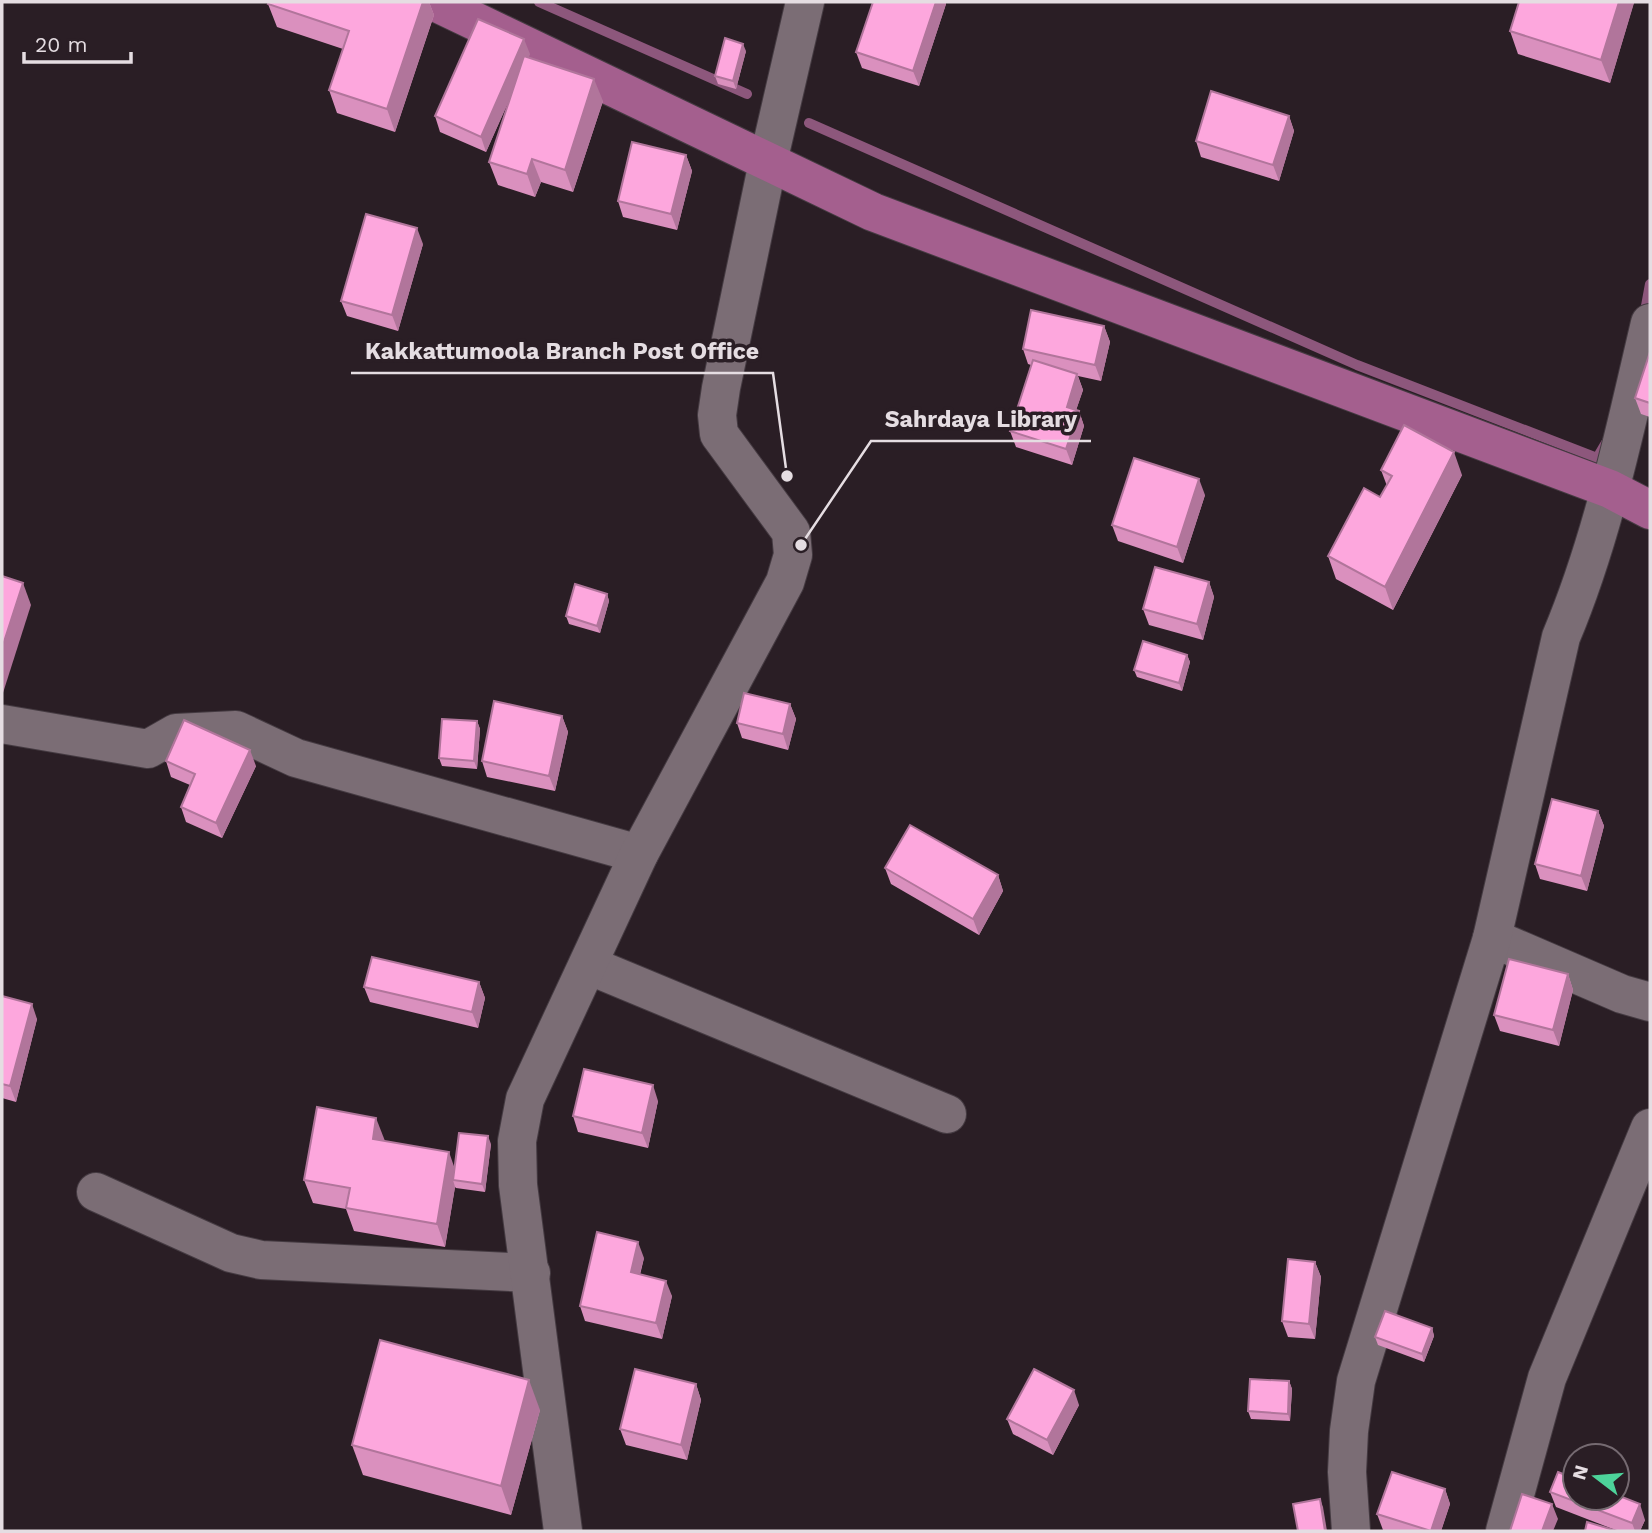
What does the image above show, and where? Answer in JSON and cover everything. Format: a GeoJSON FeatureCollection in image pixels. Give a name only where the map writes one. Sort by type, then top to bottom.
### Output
{"type":"FeatureCollection","features":[{"type":"Feature","properties":{"kind":"main road"},"geometry":{"type":"LineString","coordinates":[[435,2],[873,212],[1610,489],[1650,510]]}},
{"type":"Feature","properties":{"kind":"street"},"geometry":{"type":"LineString","coordinates":[[563,1531],[518,1185],[517,1141],[525,1099],[639,854],[785,582],[793,555],[791,532],[719,434],[717,415],[768,162],[805,2]]}},
{"type":"Feature","properties":{"kind":"street"},"geometry":{"type":"LineString","coordinates":[[1351,1531],[1347,1472],[1356,1381],[1492,937],[1561,637],[1577,599],[1610,489],[1650,323]]}},
{"type":"Feature","properties":{"kind":"street"},"geometry":{"type":"LineString","coordinates":[[2,724],[148,749],[176,733],[236,730],[296,758],[639,854]]}},
{"type":"Feature","properties":{"kind":"street"},"geometry":{"type":"LineString","coordinates":[[1492,937],[1622,993],[1650,1002]]}},
{"type":"Feature","properties":{"kind":"street"},"geometry":{"type":"LineString","coordinates":[[587,965],[947,1114]]}},
{"type":"Feature","properties":{"kind":"street"},"geometry":{"type":"LineString","coordinates":[[1505,1531],[1547,1378],[1650,1128]]}},
{"type":"Feature","properties":{"kind":"street"},"geometry":{"type":"LineString","coordinates":[[96,1192],[230,1253],[261,1260],[531,1273]]}},
{"type":"Feature","properties":{"kind":"building"},"geometry":{"type":"Polygon","coordinates":[[[423,2],[387,109],[329,90],[349,31],[268,4],[423,2]]]}},
{"type":"Feature","properties":{"kind":"building"},"geometry":{"type":"Polygon","coordinates":[[[873,2],[936,2],[913,71],[856,52],[873,2]]]}},
{"type":"Feature","properties":{"kind":"building"},"geometry":{"type":"Polygon","coordinates":[[[1519,2],[1619,2],[1601,60],[1510,31],[1519,2]]]}},
{"type":"Feature","properties":{"kind":"building"},"geometry":{"type":"Polygon","coordinates":[[[478,19],[524,39],[481,137],[435,116],[478,19]]]}},
{"type":"Feature","properties":{"kind":"building"},"geometry":{"type":"Polygon","coordinates":[[[725,38],[743,44],[733,81],[715,76],[725,38]]]}},
{"type":"Feature","properties":{"kind":"building"},"geometry":{"type":"Polygon","coordinates":[[[524,56],[594,79],[565,170],[532,159],[527,174],[489,162],[524,56]]]}},
{"type":"Feature","properties":{"kind":"building"},"geometry":{"type":"Polygon","coordinates":[[[1211,91],[1289,116],[1273,165],[1196,141],[1211,91]]]}},
{"type":"Feature","properties":{"kind":"building"},"geometry":{"type":"Polygon","coordinates":[[[632,142],[686,155],[671,214],[618,201],[632,142]]]}},
{"type":"Feature","properties":{"kind":"building"},"geometry":{"type":"Polygon","coordinates":[[[366,214],[417,228],[392,315],[341,301],[366,214]]]}},
{"type":"Feature","properties":{"kind":"building"},"geometry":{"type":"Polygon","coordinates":[[[1031,310],[1104,326],[1095,365],[1023,349],[1031,310]]]}},
{"type":"Feature","properties":{"kind":"building"},"geometry":{"type":"Polygon","coordinates":[[[1650,352],[1650,403],[1635,398],[1650,352]]]}},
{"type":"Feature","properties":{"kind":"building"},"geometry":{"type":"Polygon","coordinates":[[[1033,360],[1077,374],[1067,407],[1079,411],[1066,449],[1010,431],[1033,360]]]}},
{"type":"Feature","properties":{"kind":"building"},"geometry":{"type":"Polygon","coordinates":[[[1404,425],[1454,452],[1385,587],[1328,556],[1364,488],[1380,497],[1392,476],[1381,470],[1404,425]]]}},
{"type":"Feature","properties":{"kind":"building"},"geometry":{"type":"Polygon","coordinates":[[[1134,458],[1199,479],[1177,547],[1112,525],[1134,458]]]}},
{"type":"Feature","properties":{"kind":"building"},"geometry":{"type":"Polygon","coordinates":[[[1155,567],[1209,582],[1197,624],[1143,609],[1155,567]]]}},
{"type":"Feature","properties":{"kind":"building"},"geometry":{"type":"Polygon","coordinates":[[[2,576],[23,583],[2,648],[2,576]]]}},
{"type":"Feature","properties":{"kind":"building"},"geometry":{"type":"Polygon","coordinates":[[[575,584],[607,594],[597,626],[566,616],[575,584]]]}},
{"type":"Feature","properties":{"kind":"building"},"geometry":{"type":"Polygon","coordinates":[[[1143,641],[1187,655],[1179,683],[1134,670],[1143,641]]]}},
{"type":"Feature","properties":{"kind":"building"},"geometry":{"type":"Polygon","coordinates":[[[744,693],[790,704],[783,734],[737,723],[744,693]]]}},
{"type":"Feature","properties":{"kind":"building"},"geometry":{"type":"Polygon","coordinates":[[[494,701],[562,716],[549,776],[482,761],[494,701]]]}},
{"type":"Feature","properties":{"kind":"building"},"geometry":{"type":"Polygon","coordinates":[[[442,719],[477,721],[474,761],[439,758],[442,719]]]}},
{"type":"Feature","properties":{"kind":"building"},"geometry":{"type":"Polygon","coordinates":[[[184,720],[250,750],[216,823],[181,807],[195,774],[166,761],[184,720]]]}},
{"type":"Feature","properties":{"kind":"building"},"geometry":{"type":"Polygon","coordinates":[[[1552,799],[1598,811],[1581,876],[1535,864],[1552,799]]]}},
{"type":"Feature","properties":{"kind":"building"},"geometry":{"type":"Polygon","coordinates":[[[910,825],[998,875],[973,919],[885,868],[910,825]]]}},
{"type":"Feature","properties":{"kind":"building"},"geometry":{"type":"Polygon","coordinates":[[[372,957],[479,982],[472,1012],[364,987],[372,957]]]}},
{"type":"Feature","properties":{"kind":"building"},"geometry":{"type":"Polygon","coordinates":[[[1509,959],[1568,974],[1553,1030],[1494,1015],[1509,959]]]}},
{"type":"Feature","properties":{"kind":"building"},"geometry":{"type":"Polygon","coordinates":[[[2,996],[32,1004],[10,1086],[2,1084],[2,996]]]}},
{"type":"Feature","properties":{"kind":"building"},"geometry":{"type":"Polygon","coordinates":[[[584,1069],[653,1085],[642,1133],[573,1116],[584,1069]]]}},
{"type":"Feature","properties":{"kind":"building"},"geometry":{"type":"Polygon","coordinates":[[[317,1107],[376,1118],[373,1139],[449,1152],[437,1224],[346,1208],[350,1188],[304,1180],[317,1107]]]}},
{"type":"Feature","properties":{"kind":"building"},"geometry":{"type":"Polygon","coordinates":[[[459,1133],[488,1136],[482,1184],[453,1180],[459,1133]]]}},
{"type":"Feature","properties":{"kind":"building"},"geometry":{"type":"Polygon","coordinates":[[[597,1232],[638,1242],[631,1272],[666,1281],[656,1323],[580,1306],[597,1232]]]}},
{"type":"Feature","properties":{"kind":"building"},"geometry":{"type":"Polygon","coordinates":[[[1288,1259],[1315,1262],[1309,1324],[1282,1321],[1288,1259]]]}},
{"type":"Feature","properties":{"kind":"building"},"geometry":{"type":"Polygon","coordinates":[[[1385,1311],[1432,1328],[1422,1354],[1375,1337],[1385,1311]]]}},
{"type":"Feature","properties":{"kind":"building"},"geometry":{"type":"Polygon","coordinates":[[[380,1340],[529,1380],[501,1486],[352,1445],[380,1340]]]}},
{"type":"Feature","properties":{"kind":"building"},"geometry":{"type":"Polygon","coordinates":[[[635,1369],[696,1384],[681,1445],[620,1429],[635,1369]]]}},
{"type":"Feature","properties":{"kind":"building"},"geometry":{"type":"Polygon","coordinates":[[[1034,1369],[1074,1390],[1047,1440],[1007,1419],[1034,1369]]]}},
{"type":"Feature","properties":{"kind":"building"},"geometry":{"type":"Polygon","coordinates":[[[1250,1379],[1289,1381],[1288,1414],[1248,1411],[1250,1379]]]}},
{"type":"Feature","properties":{"kind":"building"},"geometry":{"type":"Polygon","coordinates":[[[1392,1472],[1445,1489],[1431,1531],[1377,1514],[1392,1472]]]}},
{"type":"Feature","properties":{"kind":"building"},"geometry":{"type":"Polygon","coordinates":[[[1558,1472],[1561,1473],[1561,1496],[1550,1492],[1558,1472]]]}},
{"type":"Feature","properties":{"kind":"building"},"geometry":{"type":"Polygon","coordinates":[[[1522,1494],[1552,1504],[1542,1531],[1510,1531],[1522,1494]]]}},
{"type":"Feature","properties":{"kind":"building"},"geometry":{"type":"Polygon","coordinates":[[[1320,1499],[1325,1531],[1298,1531],[1293,1504],[1320,1499]]]}},
{"type":"Feature","properties":{"kind":"building"},"geometry":{"type":"Polygon","coordinates":[[[1631,1500],[1640,1504],[1632,1523],[1603,1512],[1631,1512],[1631,1500]]]}},
{"type":"Feature","properties":{"kind":"building"},"geometry":{"type":"Polygon","coordinates":[[[1587,1522],[1617,1531],[1585,1531],[1587,1522]]]}},
{"type":"Feature","properties":{"kind":"waterway"},"geometry":{"type":"LineString","coordinates":[[539,2],[747,94]]}},
{"type":"Feature","properties":{"kind":"waterway"},"geometry":{"type":"LineString","coordinates":[[809,123],[1357,365],[1597,458],[1607,441]]}},
{"type":"Feature","properties":{"kind":"waterway"},"geometry":{"type":"LineString","coordinates":[[1644,317],[1650,284]]}},
{"type":"Feature","properties":{"kind":"place","name":"Kakkattumoola Branch Post Office"},"geometry":{"type":"Point","coordinates":[787,476]}},
{"type":"Feature","properties":{"kind":"place","name":"Sahrdaya Library"},"geometry":{"type":"Point","coordinates":[801,545]}}]}
